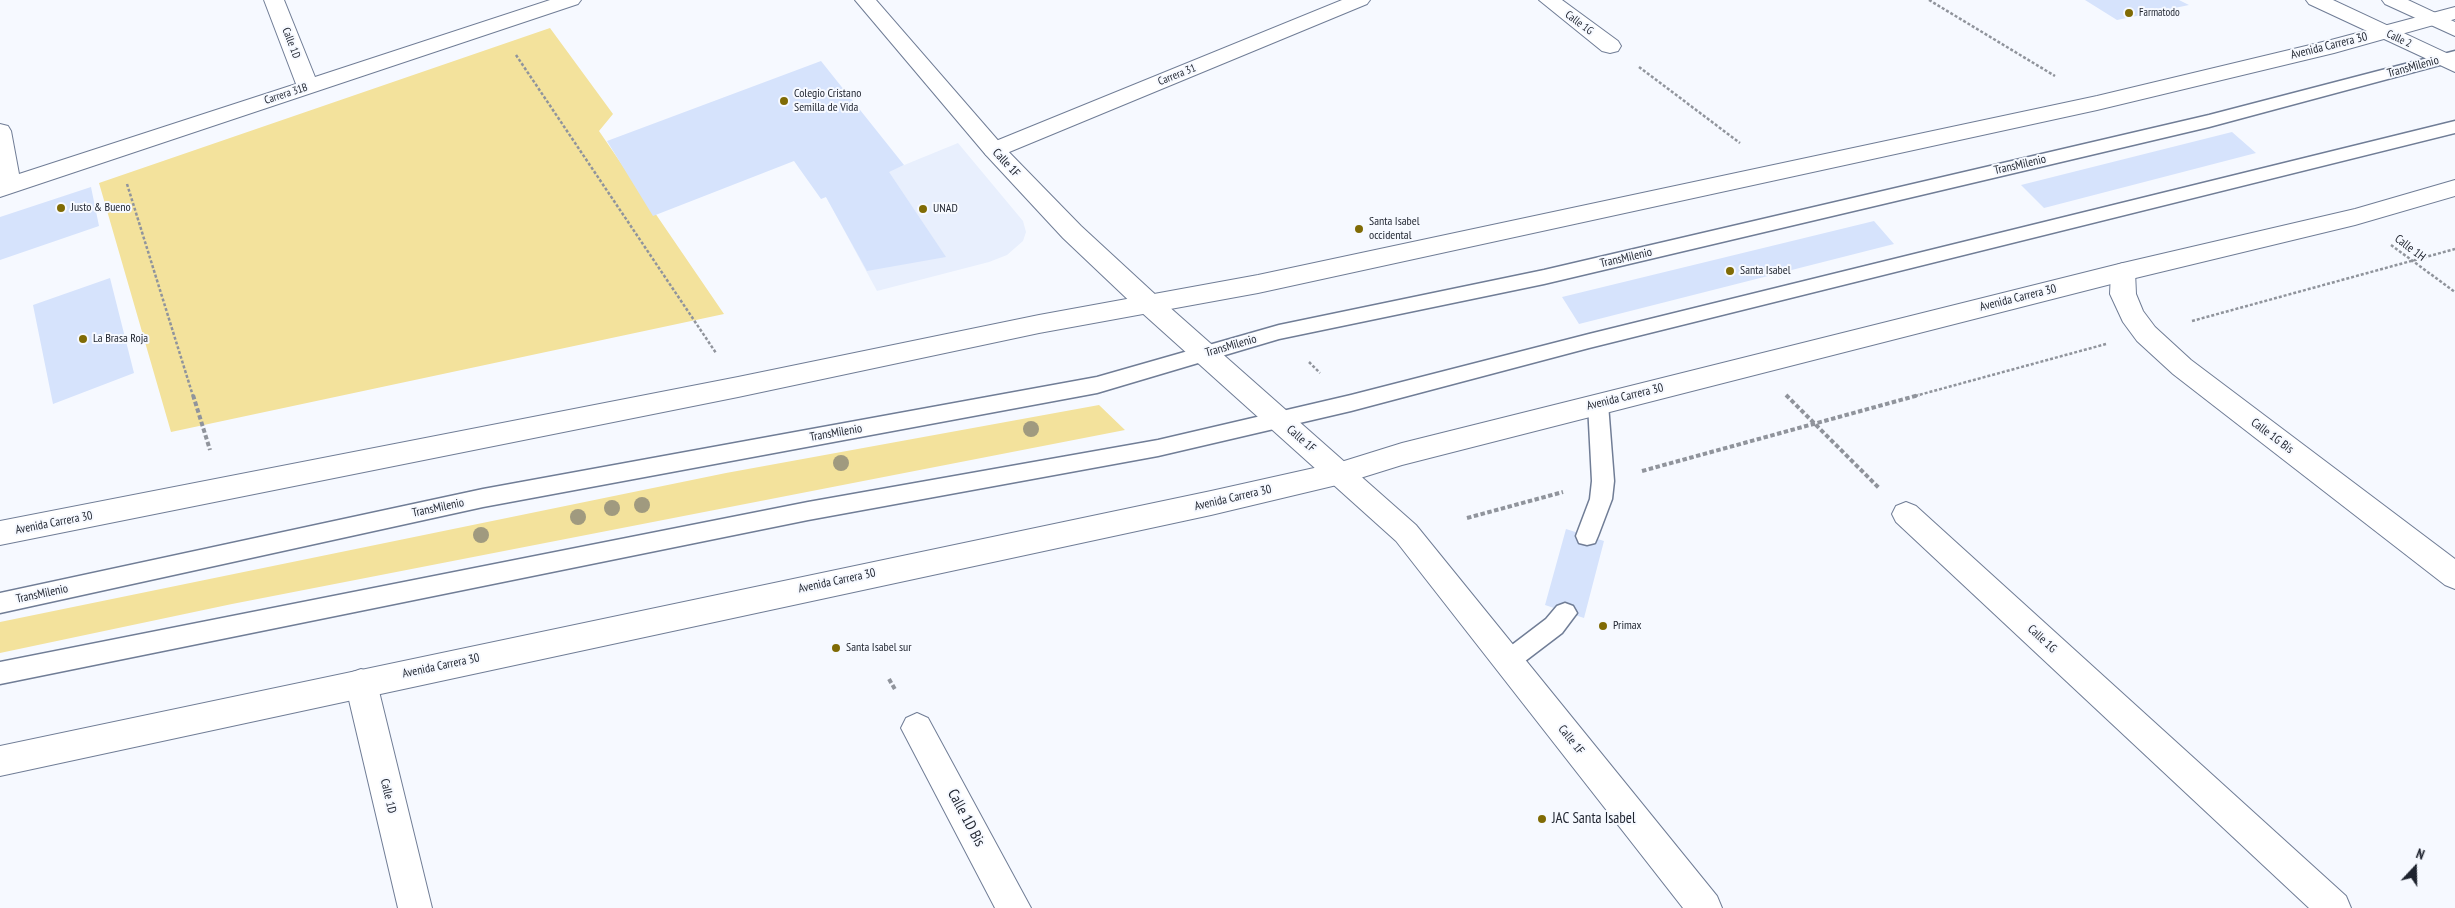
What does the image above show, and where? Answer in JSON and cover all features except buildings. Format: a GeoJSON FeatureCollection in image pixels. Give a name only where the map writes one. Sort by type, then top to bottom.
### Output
{"type":"FeatureCollection","features":[{"type":"Feature","properties":{"kind":"main road","name":"Calle 1D"},"geometry":{"type":"LineString","coordinates":[[274,0],[308,87]]}},
{"type":"Feature","properties":{"kind":"main road","name":"Carrera 31B"},"geometry":{"type":"LineString","coordinates":[[5,187],[569,0]]}},
{"type":"Feature","properties":{"kind":"main road","name":"Calle 1F"},"geometry":{"type":"LineString","coordinates":[[865,0],[994,150],[1072,232],[1204,354],[1341,473],[1406,533],[1706,908]]}},
{"type":"Feature","properties":{"kind":"main road","name":"Carrera 31"},"geometry":{"type":"LineString","coordinates":[[994,150],[1360,0]]}},
{"type":"Feature","properties":{"kind":"main road","name":"Calle 1G"},"geometry":{"type":"LineString","coordinates":[[1549,0],[1610,46]]}},
{"type":"Feature","properties":{"kind":"main road","name":"Calle 2"},"geometry":{"type":"LineString","coordinates":[[2316,0],[2451,60]]}},
{"type":"Feature","properties":{"kind":"main road"},"geometry":{"type":"LineString","coordinates":[[2392,0],[2455,30]]}},
{"type":"Feature","properties":{"kind":"main road","name":"Avenida Carrera 30"},"geometry":{"type":"LineString","coordinates":[[0,533],[738,387],[1039,324],[1258,284],[2097,102],[2385,32],[2455,13]]}},
{"type":"Feature","properties":{"kind":"main road"},"geometry":{"type":"LineString","coordinates":[[0,132],[5,187]]}},
{"type":"Feature","properties":{"kind":"main road","name":"Avenida Carrera 30"},"geometry":{"type":"LineString","coordinates":[[0,761],[809,587],[1184,509],[1341,473],[1402,454],[1598,404],[2123,272],[2355,217],[2455,188]]}},
{"type":"Feature","properties":{"kind":"main road","name":"Calle 1G Bis"},"geometry":{"type":"LineString","coordinates":[[2123,272],[2123,294],[2132,316],[2146,334],[2182,367],[2455,576]]}},
{"type":"Feature","properties":{"kind":"main road","name":"Calle 1G"},"geometry":{"type":"LineString","coordinates":[[1906,514],[2334,908]]}},
{"type":"Feature","properties":{"kind":"main road","name":"Calle 1D"},"geometry":{"type":"LineString","coordinates":[[361,683],[415,908]]}},
{"type":"Feature","properties":{"kind":"main road","name":"Calle 1D Bis"},"geometry":{"type":"LineString","coordinates":[[917,728],[1014,908]]}},
{"type":"Feature","properties":{"kind":"lane","name":"TransMilenio"},"geometry":{"type":"LineString","coordinates":[[0,603],[483,498],[1097,385],[1279,332],[1544,277],[2209,121],[2451,60]]}},
{"type":"Feature","properties":{"kind":"lane"},"geometry":{"type":"LineString","coordinates":[[0,673],[798,513],[1158,448],[1279,420],[2455,127]]}},
{"type":"Feature","properties":{"kind":"lane"},"geometry":{"type":"LineString","coordinates":[[1587,536],[1601,499],[1603,481],[1598,404]]}},
{"type":"Feature","properties":{"kind":"lane"},"geometry":{"type":"LineString","coordinates":[[1508,661],[1554,626],[1565,613]]}},
{"type":"Feature","properties":{"kind":"path"},"geometry":{"type":"LineString","coordinates":[[1930,0],[2097,102]]}},
{"type":"Feature","properties":{"kind":"path"},"geometry":{"type":"LineString","coordinates":[[495,25],[738,387]]}},
{"type":"Feature","properties":{"kind":"path"},"geometry":{"type":"LineString","coordinates":[[1610,46],[1776,171]]}},
{"type":"Feature","properties":{"kind":"path"},"geometry":{"type":"LineString","coordinates":[[116,150],[222,490]]}},
{"type":"Feature","properties":{"kind":"path","name":"Calle 1H"},"geometry":{"type":"LineString","coordinates":[[2355,217],[2455,292]]}},
{"type":"Feature","properties":{"kind":"path"},"geometry":{"type":"LineString","coordinates":[[1468,518],[2455,249]]}},
{"type":"Feature","properties":{"kind":"path"},"geometry":{"type":"LineString","coordinates":[[1755,365],[1906,514]]}},
{"type":"Feature","properties":{"kind":"shaded area"},"geometry":{"type":"Polygon","coordinates":[[[550,28],[613,114],[599,131],[724,314],[171,432],[99,183],[550,28]]]}},
{"type":"Feature","properties":{"kind":"shaded area","name":"UNAD"},"geometry":{"type":"Polygon","coordinates":[[[958,143],[1023,221],[1026,232],[1023,241],[1007,255],[989,262],[877,291],[826,197],[958,143]]]}},
{"type":"Feature","properties":{"kind":"shaded area"},"geometry":{"type":"Polygon","coordinates":[[[1099,405],[1125,430],[232,604],[0,653],[0,622],[726,473],[1099,405]]]}},
{"type":"Feature","properties":{"kind":"place","name":"Farmatodo"},"geometry":{"type":"Point","coordinates":[2129,13]}},
{"type":"Feature","properties":{"kind":"place","name":"Colegio Cristano Semilla de Vida"},"geometry":{"type":"Point","coordinates":[784,101]}},
{"type":"Feature","properties":{"kind":"place","name":"Justo & Bueno"},"geometry":{"type":"Point","coordinates":[61,208]}},
{"type":"Feature","properties":{"kind":"place","name":"UNAD"},"geometry":{"type":"Point","coordinates":[923,209]}},
{"type":"Feature","properties":{"kind":"place","name":"Santa Isabel occidental"},"geometry":{"type":"Point","coordinates":[1359,229]}},
{"type":"Feature","properties":{"kind":"place","name":"Santa Isabel"},"geometry":{"type":"Point","coordinates":[1730,271]}},
{"type":"Feature","properties":{"kind":"place","name":"La Brasa Roja"},"geometry":{"type":"Point","coordinates":[83,339]}},
{"type":"Feature","properties":{"kind":"place","name":"Primax"},"geometry":{"type":"Point","coordinates":[1603,626]}},
{"type":"Feature","properties":{"kind":"place","name":"Santa Isabel sur"},"geometry":{"type":"Point","coordinates":[836,648]}},
{"type":"Feature","properties":{"kind":"place","name":"JAC Santa Isabel"},"geometry":{"type":"Point","coordinates":[1542,819]}}]}
